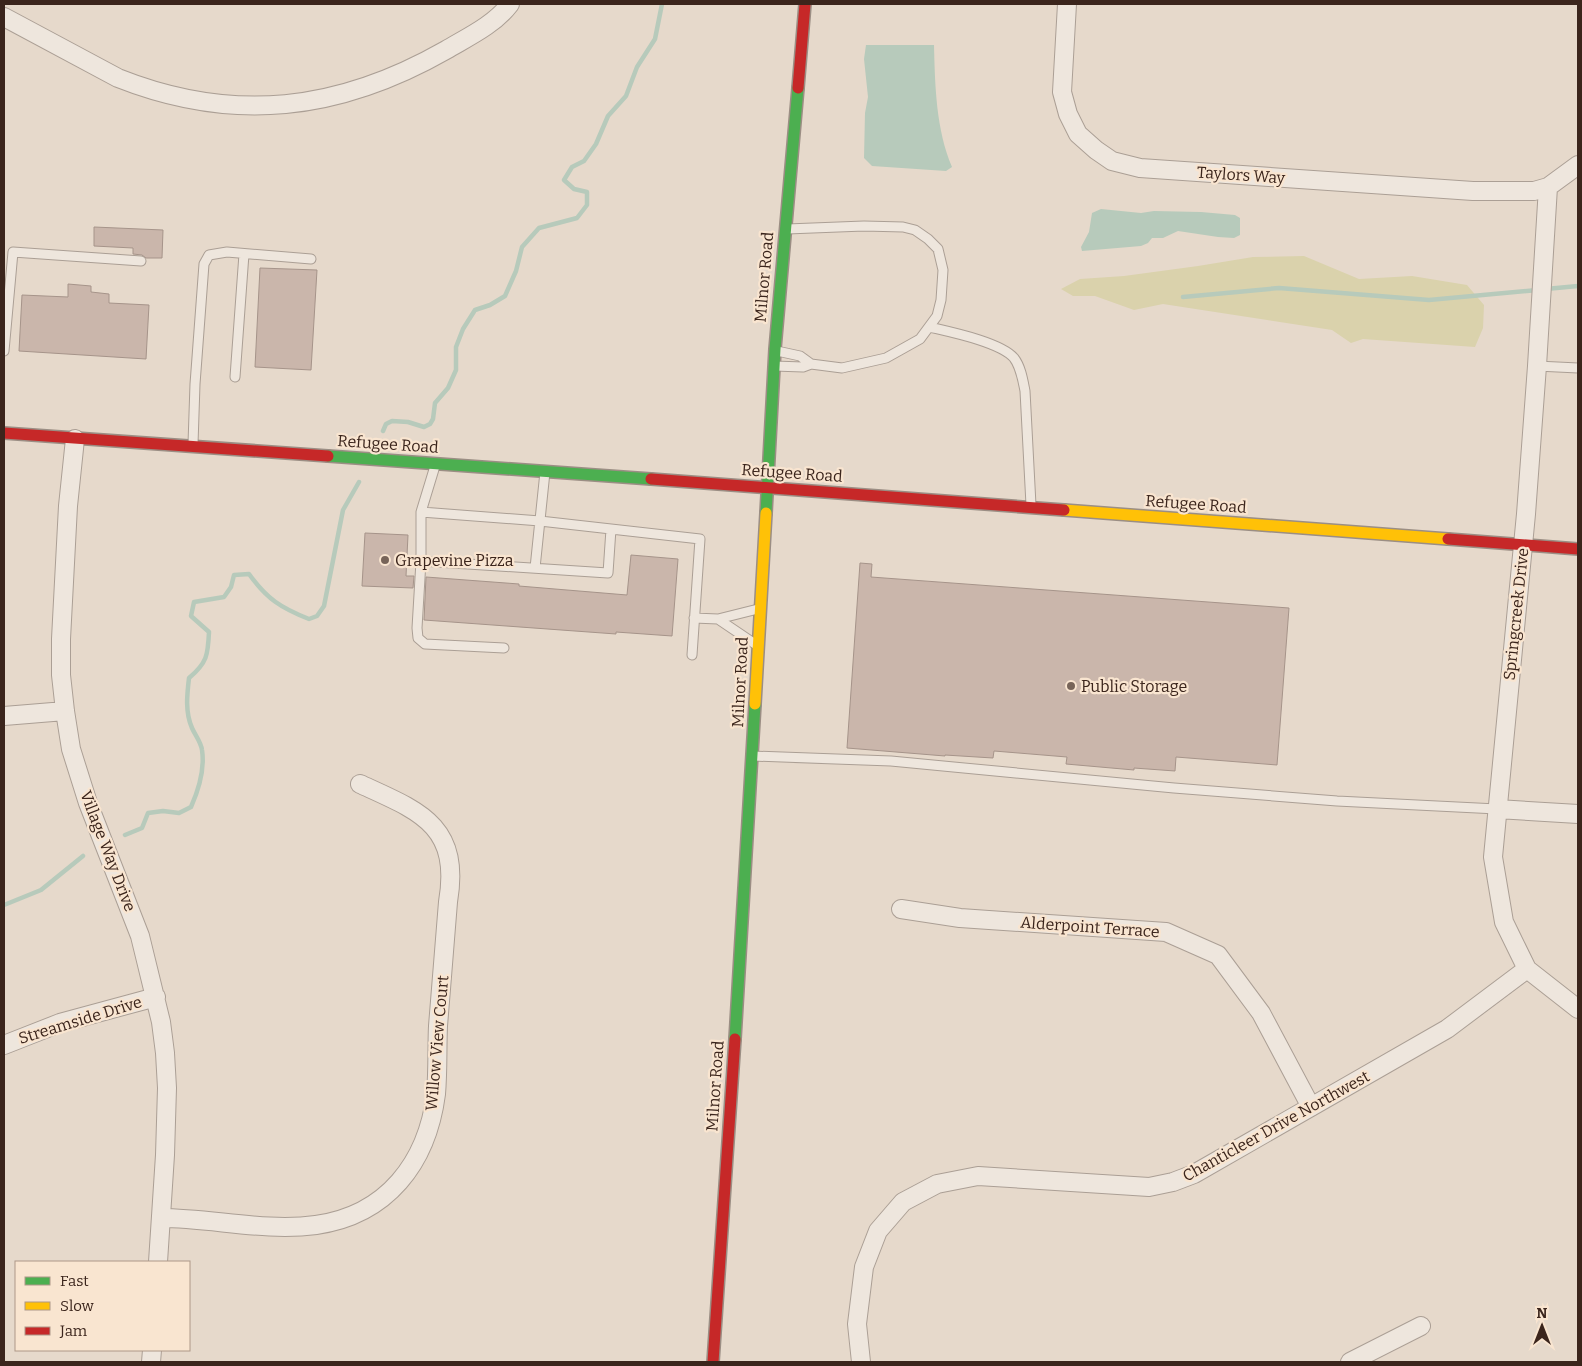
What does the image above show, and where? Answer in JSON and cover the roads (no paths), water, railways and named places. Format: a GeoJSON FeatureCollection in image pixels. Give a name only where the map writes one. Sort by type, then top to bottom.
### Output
{"type":"FeatureCollection","features":[{"type":"Feature","properties":{"kind":"main road","name":"Milnor Road"},"geometry":{"type":"LineString","coordinates":[[713,1362],[739,975],[775,350],[805,4]]}},
{"type":"Feature","properties":{"kind":"main road","name":"Refugee Road"},"geometry":{"type":"LineString","coordinates":[[4,433],[766,487],[1578,549]]}},
{"type":"Feature","properties":{"kind":"street"},"geometry":{"type":"LineString","coordinates":[[4,17],[118,78],[137,86],[200,101],[237,106],[266,106],[288,105],[332,97],[394,76],[432,58],[469,36],[488,24],[510,4]]}},
{"type":"Feature","properties":{"kind":"street","name":"Taylors Way"},"geometry":{"type":"LineString","coordinates":[[1067,4],[1062,92],[1068,114],[1078,134],[1112,161],[1140,168],[1473,191],[1534,191],[1548,187]]}},
{"type":"Feature","properties":{"kind":"street"},"geometry":{"type":"LineString","coordinates":[[1548,187],[1578,165]]}},
{"type":"Feature","properties":{"kind":"street","name":"Springcreek Drive"},"geometry":{"type":"LineString","coordinates":[[1548,187],[1541,311],[1523,544],[1493,856],[1504,922],[1527,969],[1578,1010]]}},
{"type":"Feature","properties":{"kind":"street","name":"Village Way Drive"},"geometry":{"type":"LineString","coordinates":[[75,439],[68,506],[61,639],[61,676],[71,749],[88,802],[140,936],[156,997],[165,1053],[167,1088],[158,1261]]}},
{"type":"Feature","properties":{"kind":"street"},"geometry":{"type":"LineString","coordinates":[[4,716],[65,710]]}},
{"type":"Feature","properties":{"kind":"street","name":"Willow View Court"},"geometry":{"type":"LineString","coordinates":[[161,1218],[183,1218],[270,1226],[302,1226],[336,1221],[357,1214],[392,1190],[410,1168],[417,1154],[426,1134],[436,1092],[438,1028],[451,881],[450,859],[443,840],[432,823],[416,810],[360,784]]}},
{"type":"Feature","properties":{"kind":"street"},"geometry":{"type":"LineString","coordinates":[[1497,809],[1578,814]]}},
{"type":"Feature","properties":{"kind":"street","name":"Alderpoint Terrace"},"geometry":{"type":"LineString","coordinates":[[901,909],[960,918],[1166,932],[1218,956],[1260,1013],[1310,1107]]}},
{"type":"Feature","properties":{"kind":"street","name":"Chanticleer Drive Northwest"},"geometry":{"type":"LineString","coordinates":[[861,1362],[857,1324],[864,1267],[878,1231],[903,1202],[938,1184],[978,1176],[1148,1187],[1173,1182],[1194,1174],[1447,1029],[1527,969]]}},
{"type":"Feature","properties":{"kind":"street","name":"Streamside Drive"},"geometry":{"type":"LineString","coordinates":[[4,1045],[60,1023],[156,997]]}},
{"type":"Feature","properties":{"kind":"street"},"geometry":{"type":"LineString","coordinates":[[1350,1362],[1421,1326]]}},
{"type":"Feature","properties":{"kind":"lane"},"geometry":{"type":"LineString","coordinates":[[774,366],[803,367],[811,364],[842,368],[886,358],[920,339],[937,316],[941,300],[943,270],[938,249],[915,230],[903,227],[864,226],[784,229]]}},
{"type":"Feature","properties":{"kind":"lane"},"geometry":{"type":"LineString","coordinates":[[4,351],[13,252],[140,261]]}},
{"type":"Feature","properties":{"kind":"lane"},"geometry":{"type":"LineString","coordinates":[[193,447],[195,384],[204,264],[210,255],[227,252],[311,259]]}},
{"type":"Feature","properties":{"kind":"lane"},"geometry":{"type":"LineString","coordinates":[[235,377],[244,254]]}},
{"type":"Feature","properties":{"kind":"lane"},"geometry":{"type":"LineString","coordinates":[[929,326],[999,348],[1014,358],[1021,374],[1025,391],[1031,507]]}},
{"type":"Feature","properties":{"kind":"lane"},"geometry":{"type":"LineString","coordinates":[[775,350],[800,356],[811,364]]}},
{"type":"Feature","properties":{"kind":"lane"},"geometry":{"type":"LineString","coordinates":[[1537,366],[1578,368]]}},
{"type":"Feature","properties":{"kind":"lane"},"geometry":{"type":"LineString","coordinates":[[436,463],[421,512],[418,638],[426,644],[504,648]]}},
{"type":"Feature","properties":{"kind":"lane"},"geometry":{"type":"LineString","coordinates":[[535,568],[545,472]]}},
{"type":"Feature","properties":{"kind":"lane"},"geometry":{"type":"LineString","coordinates":[[421,512],[540,521],[700,539],[692,655]]}},
{"type":"Feature","properties":{"kind":"lane"},"geometry":{"type":"LineString","coordinates":[[421,560],[608,573],[611,529]]}},
{"type":"Feature","properties":{"kind":"lane"},"geometry":{"type":"LineString","coordinates":[[694,618],[718,619],[759,609]]}},
{"type":"Feature","properties":{"kind":"lane"},"geometry":{"type":"LineString","coordinates":[[718,619],[758,646]]}},
{"type":"Feature","properties":{"kind":"lane"},"geometry":{"type":"LineString","coordinates":[[752,756],[890,760],[1174,788],[1298,798],[1497,809]]}},
{"type":"Feature","properties":{"kind":"waterway"},"geometry":{"type":"LineString","coordinates":[[383,431],[386,424],[392,421],[408,422],[424,427],[430,424],[433,419],[435,403],[448,388],[456,370],[456,347],[463,329],[475,310],[490,305],[505,296],[516,271],[522,247],[539,228],[577,218],[587,205],[587,192],[574,189],[564,180],[572,167],[584,161],[596,144],[608,116],[626,96],[637,67],[655,39],[662,4]]}},
{"type":"Feature","properties":{"kind":"waterway"},"geometry":{"type":"LineString","coordinates":[[1546,289],[1578,286]]}},
{"type":"Feature","properties":{"kind":"waterway"},"geometry":{"type":"LineString","coordinates":[[1183,297],[1279,288],[1429,300],[1538,290]]}},
{"type":"Feature","properties":{"kind":"waterway"},"geometry":{"type":"LineString","coordinates":[[125,835],[142,828],[148,813],[163,811],[179,813],[191,807],[199,786],[203,765],[202,750],[190,722],[187,703],[189,678],[203,663],[208,647],[209,632],[191,616],[194,602],[224,597],[231,587],[234,575],[249,574],[262,590],[282,607],[309,619],[317,616],[324,606],[343,510],[359,482]]}},
{"type":"Feature","properties":{"kind":"waterway"},"geometry":{"type":"LineString","coordinates":[[4,905],[41,890],[83,856]]}},
{"type":"Feature","properties":{"kind":"place","name":"Grapevine Pizza"},"geometry":{"type":"Point","coordinates":[385,560]}},
{"type":"Feature","properties":{"kind":"place","name":"Public Storage"},"geometry":{"type":"Point","coordinates":[1071,686]}}]}
